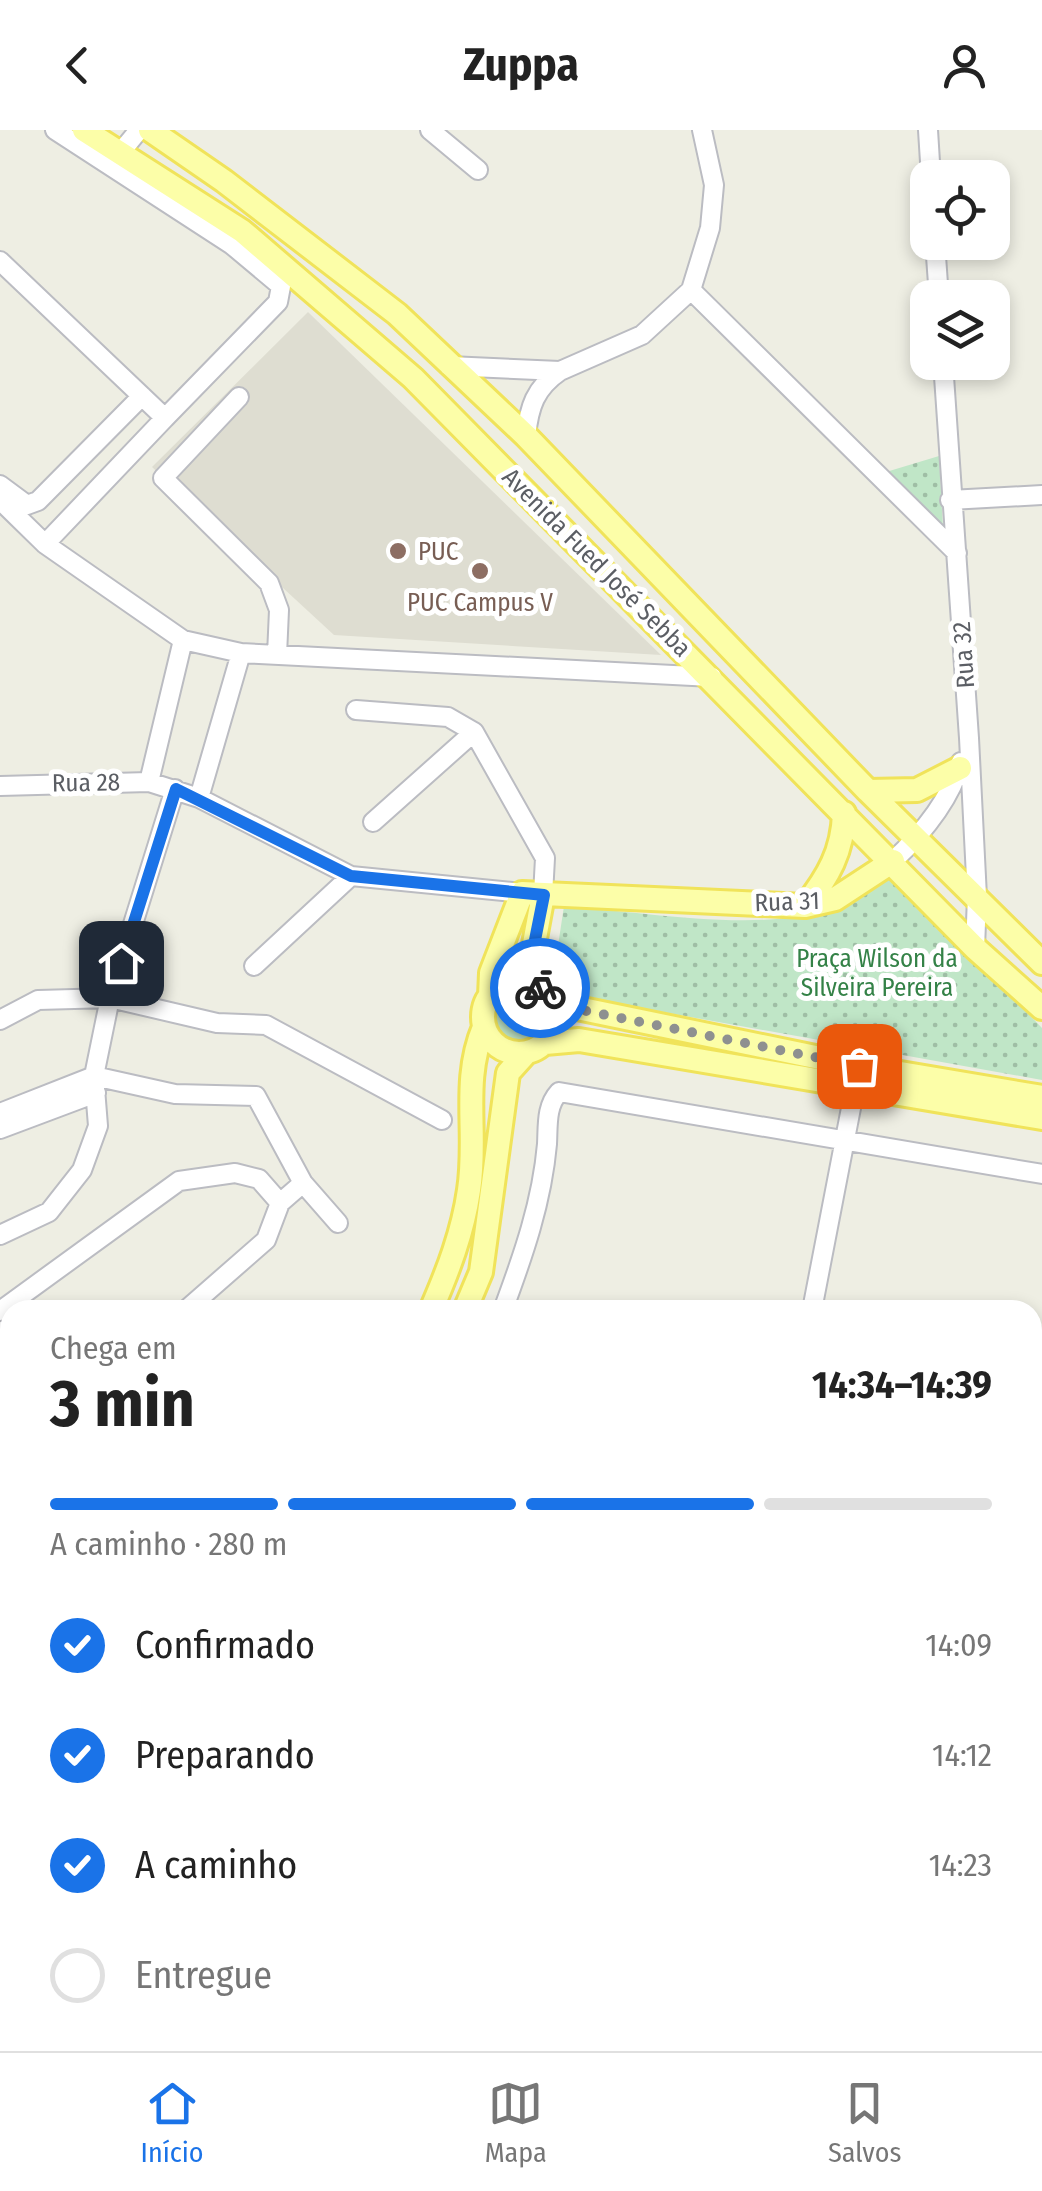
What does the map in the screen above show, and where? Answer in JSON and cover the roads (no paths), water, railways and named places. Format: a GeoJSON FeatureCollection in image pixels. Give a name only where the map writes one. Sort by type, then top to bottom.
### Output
{"type":"FeatureCollection","features":[{"type":"Feature","properties":{"kind":"main road","name":"Avenida Fued José Sebba"},"geometry":{"type":"LineString","coordinates":[[84,130],[242,231],[412,378],[975,948],[1042,1008]]}},
{"type":"Feature","properties":{"kind":"main road","name":"Avenida Fued José Sebba"},"geometry":{"type":"LineString","coordinates":[[150,130],[294,232],[397,314],[526,436],[868,791],[1042,963]]}},
{"type":"Feature","properties":{"kind":"main road"},"geometry":{"type":"LineString","coordinates":[[868,791],[917,790],[960,768]]}},
{"type":"Feature","properties":{"kind":"main road"},"geometry":{"type":"LineString","coordinates":[[806,906],[826,879],[839,851],[844,813]]}},
{"type":"Feature","properties":{"kind":"main road","name":"Rua 31"},"geometry":{"type":"LineString","coordinates":[[533,894],[806,906],[836,899],[893,861]]}},
{"type":"Feature","properties":{"kind":"main road"},"geometry":{"type":"LineString","coordinates":[[469,1300],[481,1272],[508,1072],[555,1024],[531,960],[533,894]]}},
{"type":"Feature","properties":{"kind":"main road"},"geometry":{"type":"LineString","coordinates":[[435,1300],[452,1258],[470,1187],[471,1057],[484,1026],[491,973],[533,894]]}},
{"type":"Feature","properties":{"kind":"main road"},"geometry":{"type":"LineString","coordinates":[[490,996],[518,981],[546,995],[857,1076],[1042,1118]]}},
{"type":"Feature","properties":{"kind":"main road"},"geometry":{"type":"LineString","coordinates":[[484,1026],[495,1045],[535,1048],[580,1040],[1042,1097]]}},
{"type":"Feature","properties":{"kind":"street"},"geometry":{"type":"LineString","coordinates":[[45,544],[278,302],[281,286],[232,245],[55,130]]}},
{"type":"Feature","properties":{"kind":"street"},"geometry":{"type":"LineString","coordinates":[[120,153],[139,130]]}},
{"type":"Feature","properties":{"kind":"street"},"geometry":{"type":"LineString","coordinates":[[526,436],[532,399],[543,383],[560,371],[642,335],[691,290],[710,228],[714,185],[702,130]]}},
{"type":"Feature","properties":{"kind":"street"},"geometry":{"type":"LineString","coordinates":[[928,130],[930,160]]}},
{"type":"Feature","properties":{"kind":"street"},"geometry":{"type":"LineString","coordinates":[[432,131],[478,170]]}},
{"type":"Feature","properties":{"kind":"street"},"geometry":{"type":"LineString","coordinates":[[0,262],[165,418]]}},
{"type":"Feature","properties":{"kind":"street"},"geometry":{"type":"LineString","coordinates":[[691,290],[957,553]]}},
{"type":"Feature","properties":{"kind":"street"},"geometry":{"type":"LineString","coordinates":[[449,366],[560,371]]}},
{"type":"Feature","properties":{"kind":"street","name":"Rua 32"},"geometry":{"type":"LineString","coordinates":[[944,380],[977,896],[975,948]]}},
{"type":"Feature","properties":{"kind":"street"},"geometry":{"type":"LineString","coordinates":[[0,485],[27,505],[38,500],[142,396]]}},
{"type":"Feature","properties":{"kind":"street"},"geometry":{"type":"LineString","coordinates":[[239,397],[162,478],[268,583],[279,610],[277,655]]}},
{"type":"Feature","properties":{"kind":"street"},"geometry":{"type":"LineString","coordinates":[[950,500],[1042,495]]}},
{"type":"Feature","properties":{"kind":"street"},"geometry":{"type":"LineString","coordinates":[[0,500],[45,544],[183,640],[241,653],[712,678]]}},
{"type":"Feature","properties":{"kind":"street"},"geometry":{"type":"LineString","coordinates":[[149,782],[183,640]]}},
{"type":"Feature","properties":{"kind":"street"},"geometry":{"type":"LineString","coordinates":[[199,798],[241,653]]}},
{"type":"Feature","properties":{"kind":"street"},"geometry":{"type":"LineString","coordinates":[[356,710],[448,716],[474,732],[546,858],[533,894]]}},
{"type":"Feature","properties":{"kind":"street"},"geometry":{"type":"LineString","coordinates":[[373,822],[474,732]]}},
{"type":"Feature","properties":{"kind":"street","name":"Rua 31"},"geometry":{"type":"LineString","coordinates":[[893,861],[916,840],[954,784],[968,738]]}},
{"type":"Feature","properties":{"kind":"street","name":"Rua 28"},"geometry":{"type":"LineString","coordinates":[[0,786],[149,782],[199,798],[351,876],[533,894]]}},
{"type":"Feature","properties":{"kind":"street"},"geometry":{"type":"LineString","coordinates":[[0,1235],[48,1212],[82,1170],[98,1126],[94,1085],[110,998],[176,789]]}},
{"type":"Feature","properties":{"kind":"street"},"geometry":{"type":"LineString","coordinates":[[254,966],[351,876]]}},
{"type":"Feature","properties":{"kind":"street"},"geometry":{"type":"LineString","coordinates":[[0,1020],[38,1000],[110,998],[218,1023],[266,1025],[442,1120]]}},
{"type":"Feature","properties":{"kind":"street"},"geometry":{"type":"LineString","coordinates":[[814,1300],[857,1076]]}},
{"type":"Feature","properties":{"kind":"street"},"geometry":{"type":"LineString","coordinates":[[0,1129],[94,1085]]}},
{"type":"Feature","properties":{"kind":"street"},"geometry":{"type":"LineString","coordinates":[[0,1113],[94,1085],[175,1094],[256,1096],[303,1183],[338,1223]]}},
{"type":"Feature","properties":{"kind":"street"},"geometry":{"type":"LineString","coordinates":[[507,1300],[528,1246],[552,1099],[559,1092],[1042,1174]]}},
{"type":"Feature","properties":{"kind":"street"},"geometry":{"type":"LineString","coordinates":[[14,1300],[179,1181],[234,1173],[260,1178],[280,1203]]}},
{"type":"Feature","properties":{"kind":"street"},"geometry":{"type":"LineString","coordinates":[[205,1300],[266,1240],[280,1203],[303,1183]]}},
{"type":"Feature","properties":{"kind":"place","name":"PUC"},"geometry":{"type":"Point","coordinates":[398,551]}},
{"type":"Feature","properties":{"kind":"place","name":"PUC Campus V"},"geometry":{"type":"Point","coordinates":[480,571]}},
{"type":"Feature","properties":{"kind":"park label","name":"Praça Wilson da Silveira Pereira"},"geometry":{"type":"Point","coordinates":[877,972]}}]}
